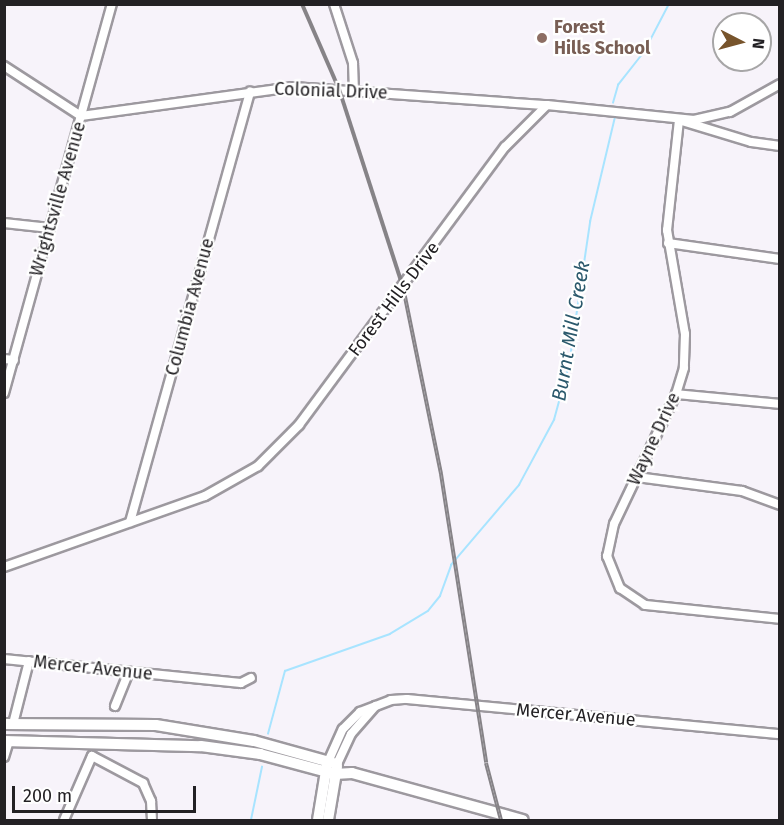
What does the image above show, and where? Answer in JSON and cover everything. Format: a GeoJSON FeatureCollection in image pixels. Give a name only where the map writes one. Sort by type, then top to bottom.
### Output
{"type":"FeatureCollection","features":[{"type":"Feature","properties":{"kind":"main road"},"geometry":{"type":"LineString","coordinates":[[9,724],[156,725],[254,741],[334,769]]}},
{"type":"Feature","properties":{"kind":"main road"},"geometry":{"type":"LineString","coordinates":[[7,741],[201,746],[260,754],[334,769],[523,820]]}},
{"type":"Feature","properties":{"kind":"main road"},"geometry":{"type":"LineString","coordinates":[[318,820],[334,769]]}},
{"type":"Feature","properties":{"kind":"main road"},"geometry":{"type":"LineString","coordinates":[[328,820],[334,769]]}},
{"type":"Feature","properties":{"kind":"street","name":"Wrightsville Avenue"},"geometry":{"type":"LineString","coordinates":[[4,393],[9,360],[50,228],[112,4]]}},
{"type":"Feature","properties":{"kind":"street"},"geometry":{"type":"LineString","coordinates":[[334,4],[353,63],[354,90]]}},
{"type":"Feature","properties":{"kind":"street"},"geometry":{"type":"LineString","coordinates":[[4,66],[81,116]]}},
{"type":"Feature","properties":{"kind":"street"},"geometry":{"type":"LineString","coordinates":[[680,120],[719,116],[780,84]]}},
{"type":"Feature","properties":{"kind":"street","name":"Colonial Drive"},"geometry":{"type":"LineString","coordinates":[[81,116],[250,91],[293,87],[547,105]]}},
{"type":"Feature","properties":{"kind":"street","name":"Columbia Avenue"},"geometry":{"type":"LineString","coordinates":[[130,522],[250,91]]}},
{"type":"Feature","properties":{"kind":"street"},"geometry":{"type":"LineString","coordinates":[[547,105],[680,120],[750,142],[780,146]]}},
{"type":"Feature","properties":{"kind":"street","name":"Forest Hills Drive"},"geometry":{"type":"LineString","coordinates":[[4,567],[218,490],[258,466],[282,444],[505,147],[547,105]]}},
{"type":"Feature","properties":{"kind":"street","name":"Wayne Drive"},"geometry":{"type":"LineString","coordinates":[[680,120],[668,243],[686,348],[676,394],[614,524],[607,548],[613,577],[627,595],[656,608],[780,619]]}},
{"type":"Feature","properties":{"kind":"street"},"geometry":{"type":"LineString","coordinates":[[4,223],[50,228]]}},
{"type":"Feature","properties":{"kind":"street"},"geometry":{"type":"LineString","coordinates":[[668,243],[780,259]]}},
{"type":"Feature","properties":{"kind":"street"},"geometry":{"type":"LineString","coordinates":[[676,394],[780,405]]}},
{"type":"Feature","properties":{"kind":"street"},"geometry":{"type":"LineString","coordinates":[[637,477],[742,491],[780,505]]}},
{"type":"Feature","properties":{"kind":"street","name":"Mercer Avenue"},"geometry":{"type":"LineString","coordinates":[[4,659],[241,683],[251,678]]}},
{"type":"Feature","properties":{"kind":"street"},"geometry":{"type":"LineString","coordinates":[[9,724],[30,661]]}},
{"type":"Feature","properties":{"kind":"street"},"geometry":{"type":"LineString","coordinates":[[115,706],[129,672]]}},
{"type":"Feature","properties":{"kind":"street","name":"Mercer Avenue"},"geometry":{"type":"LineString","coordinates":[[334,769],[348,723],[366,707],[408,699],[780,734]]}},
{"type":"Feature","properties":{"kind":"street"},"geometry":{"type":"LineString","coordinates":[[4,757],[7,741]]}},
{"type":"Feature","properties":{"kind":"street"},"geometry":{"type":"LineString","coordinates":[[64,820],[92,756],[143,783],[151,801],[152,820]]}},
{"type":"Feature","properties":{"kind":"waterway","name":"Burnt Mill Creek"},"geometry":{"type":"LineString","coordinates":[[613,103],[618,85],[644,52],[669,4]]}},
{"type":"Feature","properties":{"kind":"waterway","name":"Burnt Mill Creek"},"geometry":{"type":"LineString","coordinates":[[268,734],[285,671],[390,634],[428,611],[440,596],[451,565],[519,485],[554,420],[569,365],[590,222],[615,117]]}},
{"type":"Feature","properties":{"kind":"waterway","name":"Burnt Mill Creek"},"geometry":{"type":"LineString","coordinates":[[251,820],[262,767]]}},
{"type":"Feature","properties":{"kind":"railway"},"geometry":{"type":"LineString","coordinates":[[302,4],[339,89],[403,287],[441,474],[486,763],[501,820]]}},
{"type":"Feature","properties":{"kind":"place","name":"Forest Hills School"},"geometry":{"type":"Point","coordinates":[542,38]}}]}
